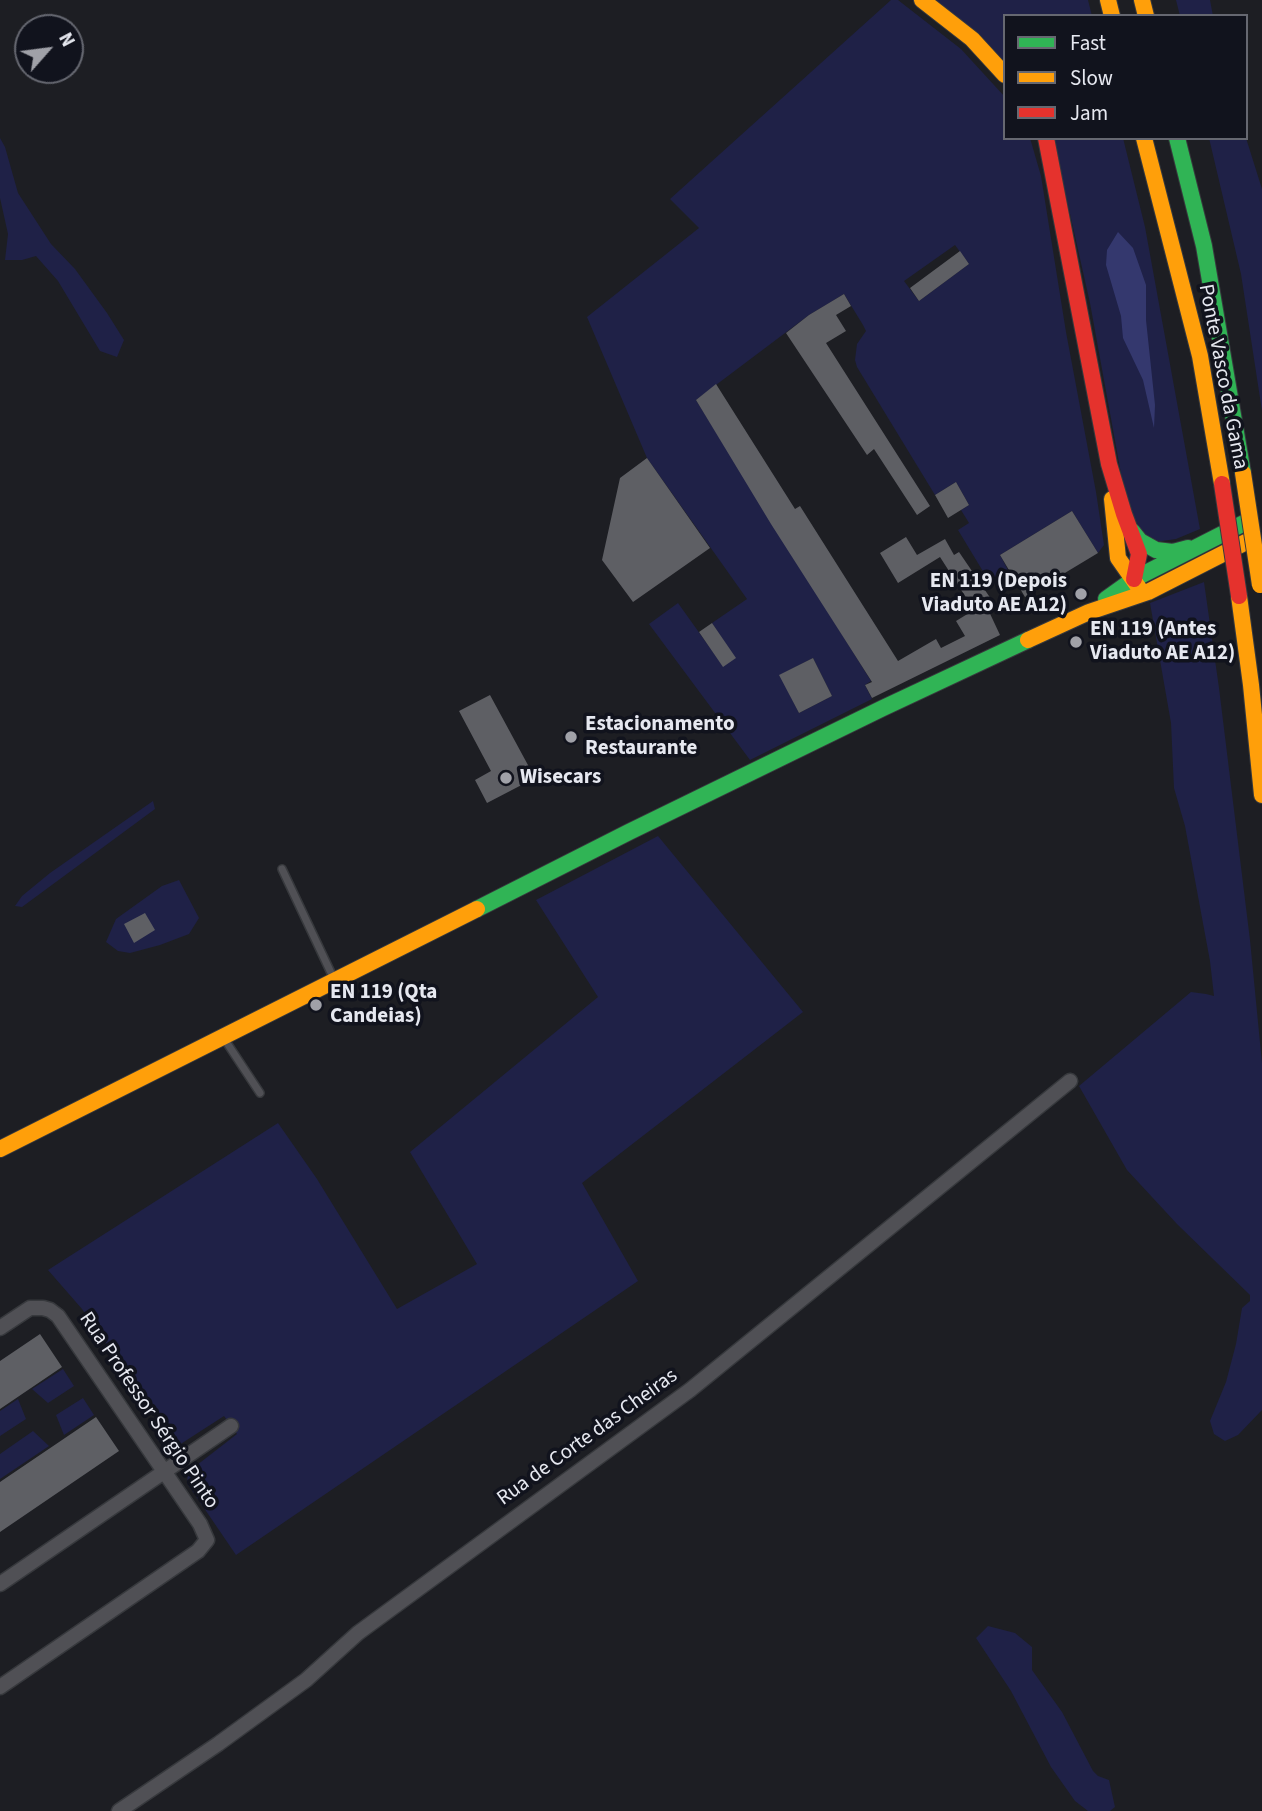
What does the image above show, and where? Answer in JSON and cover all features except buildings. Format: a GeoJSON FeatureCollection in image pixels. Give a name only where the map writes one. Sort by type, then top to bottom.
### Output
{"type":"FeatureCollection","features":[{"type":"Feature","properties":{"kind":"main road"},"geometry":{"type":"LineString","coordinates":[[922,0],[972,39],[1003,73]]}},
{"type":"Feature","properties":{"kind":"main road"},"geometry":{"type":"LineString","coordinates":[[1046,140],[1109,464],[1118,558],[1143,594]]}},
{"type":"Feature","properties":{"kind":"main road","name":"Ponte Vasco da Gama"},"geometry":{"type":"LineString","coordinates":[[1145,140],[1200,356],[1239,596],[1262,794]]}},
{"type":"Feature","properties":{"kind":"main road","name":"Ponte Vasco da Gama"},"geometry":{"type":"LineString","coordinates":[[1178,140],[1204,246],[1261,592]]}},
{"type":"Feature","properties":{"kind":"main road"},"geometry":{"type":"LineString","coordinates":[[1109,464],[1139,554],[1134,579]]}},
{"type":"Feature","properties":{"kind":"main road"},"geometry":{"type":"LineString","coordinates":[[1089,612],[1134,579],[1262,513]]}},
{"type":"Feature","properties":{"kind":"main road"},"geometry":{"type":"LineString","coordinates":[[1128,524],[1140,541],[1156,550],[1173,552],[1200,545]]}},
{"type":"Feature","properties":{"kind":"main road"},"geometry":{"type":"LineString","coordinates":[[0,1149],[629,832],[883,708],[1089,612],[1143,594],[1262,534]]}},
{"type":"Feature","properties":{"kind":"street","name":"Rua de Corte das Cheiras"},"geometry":{"type":"LineString","coordinates":[[119,1811],[306,1680],[358,1633],[690,1390],[1070,1082]]}},
{"type":"Feature","properties":{"kind":"street","name":"Rua Professor Sérgio Pinto"},"geometry":{"type":"LineString","coordinates":[[0,1328],[30,1308],[43,1308],[58,1316],[204,1532],[206,1540],[198,1551],[0,1686]]}},
{"type":"Feature","properties":{"kind":"street"},"geometry":{"type":"LineString","coordinates":[[0,1584],[231,1426]]}},
{"type":"Feature","properties":{"kind":"lane"},"geometry":{"type":"LineString","coordinates":[[282,869],[335,981]]}},
{"type":"Feature","properties":{"kind":"lane"},"geometry":{"type":"LineString","coordinates":[[223,1037],[260,1093]]}},
{"type":"Feature","properties":{"kind":"shaded area"},"geometry":{"type":"Polygon","coordinates":[[[891,0],[898,0],[961,49],[1003,95],[1003,140],[1031,140],[1041,176],[1104,545],[1098,553],[1072,511],[1000,555],[1008,570],[990,580],[987,578],[958,530],[969,523],[961,510],[969,505],[956,482],[935,495],[857,367],[857,344],[866,331],[844,294],[809,315],[696,400],[871,681],[865,685],[872,699],[750,760],[649,624],[678,603],[723,666],[735,658],[712,623],[747,599],[647,458],[587,317],[699,228],[670,199],[891,0]],[[955,245],[904,281],[919,301],[969,264],[955,245]],[[813,658],[780,675],[799,713],[832,696],[813,658]]]}},
{"type":"Feature","properties":{"kind":"shaded area"},"geometry":{"type":"Polygon","coordinates":[[[932,0],[1088,0],[1092,14],[1003,14],[1003,60],[932,0]]]}},
{"type":"Feature","properties":{"kind":"shaded area"},"geometry":{"type":"Polygon","coordinates":[[[1176,0],[1210,0],[1213,14],[1180,14],[1176,0]]]}},
{"type":"Feature","properties":{"kind":"shaded area"},"geometry":{"type":"Polygon","coordinates":[[[0,138],[18,193],[51,244],[75,269],[124,340],[117,357],[100,351],[58,281],[36,256],[22,260],[5,260],[8,234],[0,198],[0,138]]]}},
{"type":"Feature","properties":{"kind":"shaded area"},"geometry":{"type":"Polygon","coordinates":[[[1053,140],[1123,140],[1145,227],[1200,529],[1176,539],[1155,542],[1142,533],[1126,501],[1090,303],[1053,140]]]}},
{"type":"Feature","properties":{"kind":"shaded area"},"geometry":{"type":"Polygon","coordinates":[[[1209,140],[1247,140],[1262,189],[1262,411],[1241,274],[1209,140]]]}},
{"type":"Feature","properties":{"kind":"shaded area"},"geometry":{"type":"Polygon","coordinates":[[[1118,232],[1133,248],[1146,285],[1146,320],[1155,405],[1154,428],[1143,380],[1123,338],[1121,316],[1106,265],[1107,250],[1118,232]]]}},
{"type":"Feature","properties":{"kind":"shaded area"},"geometry":{"type":"Polygon","coordinates":[[[1204,582],[1250,940],[1262,1063],[1262,1410],[1238,1435],[1225,1441],[1214,1434],[1210,1421],[1226,1382],[1242,1308],[1250,1301],[1250,1295],[1177,1224],[1127,1170],[1079,1086],[1191,992],[1214,996],[1185,826],[1174,788],[1171,723],[1150,603],[1204,582]]]}},
{"type":"Feature","properties":{"kind":"shaded area"},"geometry":{"type":"Polygon","coordinates":[[[153,801],[155,809],[22,907],[15,906],[22,896],[50,873],[153,801]]]}},
{"type":"Feature","properties":{"kind":"shaded area"},"geometry":{"type":"Polygon","coordinates":[[[658,836],[803,1012],[582,1183],[638,1281],[236,1555],[187,1483],[188,1472],[237,1434],[224,1416],[176,1447],[164,1447],[156,1437],[165,1430],[82,1309],[48,1270],[278,1123],[317,1179],[397,1309],[477,1264],[410,1152],[598,997],[536,900],[658,836]]]}},
{"type":"Feature","properties":{"kind":"shaded area"},"geometry":{"type":"Polygon","coordinates":[[[179,880],[199,918],[189,934],[130,953],[118,951],[106,942],[116,919],[162,886],[179,880]]]}},
{"type":"Feature","properties":{"kind":"shaded area"},"geometry":{"type":"Polygon","coordinates":[[[63,1369],[74,1386],[48,1403],[32,1389],[63,1369]]]}},
{"type":"Feature","properties":{"kind":"shaded area"},"geometry":{"type":"Polygon","coordinates":[[[83,1398],[94,1415],[64,1435],[56,1415],[83,1398]]]}},
{"type":"Feature","properties":{"kind":"shaded area"},"geometry":{"type":"Polygon","coordinates":[[[18,1399],[26,1419],[0,1436],[0,1411],[18,1399]]]}},
{"type":"Feature","properties":{"kind":"shaded area"},"geometry":{"type":"Polygon","coordinates":[[[33,1431],[49,1446],[0,1479],[0,1454],[33,1431]]]}},
{"type":"Feature","properties":{"kind":"shaded area"},"geometry":{"type":"Polygon","coordinates":[[[988,1626],[1015,1633],[1032,1647],[1032,1670],[1062,1712],[1093,1771],[1109,1780],[1115,1807],[1110,1811],[1088,1811],[1075,1801],[1051,1767],[1011,1691],[976,1638],[988,1626]]]}},
{"type":"Feature","properties":{"kind":"traffic: fast"},"geometry":{"type":"LineString","coordinates":[[1178,140],[1204,246],[1243,473]]}},
{"type":"Feature","properties":{"kind":"traffic: fast"},"geometry":{"type":"LineString","coordinates":[[1106,599],[1134,579],[1244,523]]}},
{"type":"Feature","properties":{"kind":"traffic: fast"},"geometry":{"type":"LineString","coordinates":[[1132,531],[1140,541],[1156,550],[1173,552],[1188,548]]}},
{"type":"Feature","properties":{"kind":"traffic: fast"},"geometry":{"type":"LineString","coordinates":[[477,909],[629,832],[1028,640]]}},
{"type":"Feature","properties":{"kind":"traffic: slow"},"geometry":{"type":"LineString","coordinates":[[922,0],[972,39],[1003,73]]}},
{"type":"Feature","properties":{"kind":"traffic: slow"},"geometry":{"type":"LineString","coordinates":[[1108,0],[1112,14]]}},
{"type":"Feature","properties":{"kind":"traffic: slow"},"geometry":{"type":"LineString","coordinates":[[1142,0],[1146,14]]}},
{"type":"Feature","properties":{"kind":"traffic: slow"},"geometry":{"type":"LineString","coordinates":[[1145,140],[1200,356],[1222,484]]}},
{"type":"Feature","properties":{"kind":"traffic: slow"},"geometry":{"type":"LineString","coordinates":[[1243,473],[1260,585]]}},
{"type":"Feature","properties":{"kind":"traffic: slow"},"geometry":{"type":"LineString","coordinates":[[1112,499],[1118,558],[1139,588]]}},
{"type":"Feature","properties":{"kind":"traffic: slow"},"geometry":{"type":"LineString","coordinates":[[1028,640],[1089,612],[1148,592],[1246,542]]}},
{"type":"Feature","properties":{"kind":"traffic: slow"},"geometry":{"type":"LineString","coordinates":[[1239,596],[1262,795]]}},
{"type":"Feature","properties":{"kind":"traffic: slow"},"geometry":{"type":"LineString","coordinates":[[0,1149],[477,909]]}},
{"type":"Feature","properties":{"kind":"traffic: jam"},"geometry":{"type":"LineString","coordinates":[[1046,140],[1109,464],[1139,554],[1134,579]]}},
{"type":"Feature","properties":{"kind":"traffic: jam"},"geometry":{"type":"LineString","coordinates":[[1222,484],[1239,596]]}},
{"type":"Feature","properties":{"kind":"place","name":"EN 119 (Depois Viaduto AE A12)"},"geometry":{"type":"Point","coordinates":[1081,594]}},
{"type":"Feature","properties":{"kind":"place","name":"EN 119 (Antes Viaduto AE A12)"},"geometry":{"type":"Point","coordinates":[1076,642]}},
{"type":"Feature","properties":{"kind":"place","name":"Estacionamento Restaurante"},"geometry":{"type":"Point","coordinates":[571,737]}},
{"type":"Feature","properties":{"kind":"place","name":"Wisecars"},"geometry":{"type":"Point","coordinates":[506,778]}},
{"type":"Feature","properties":{"kind":"place","name":"EN 119 (Qta Candeias)"},"geometry":{"type":"Point","coordinates":[316,1005]}}]}
